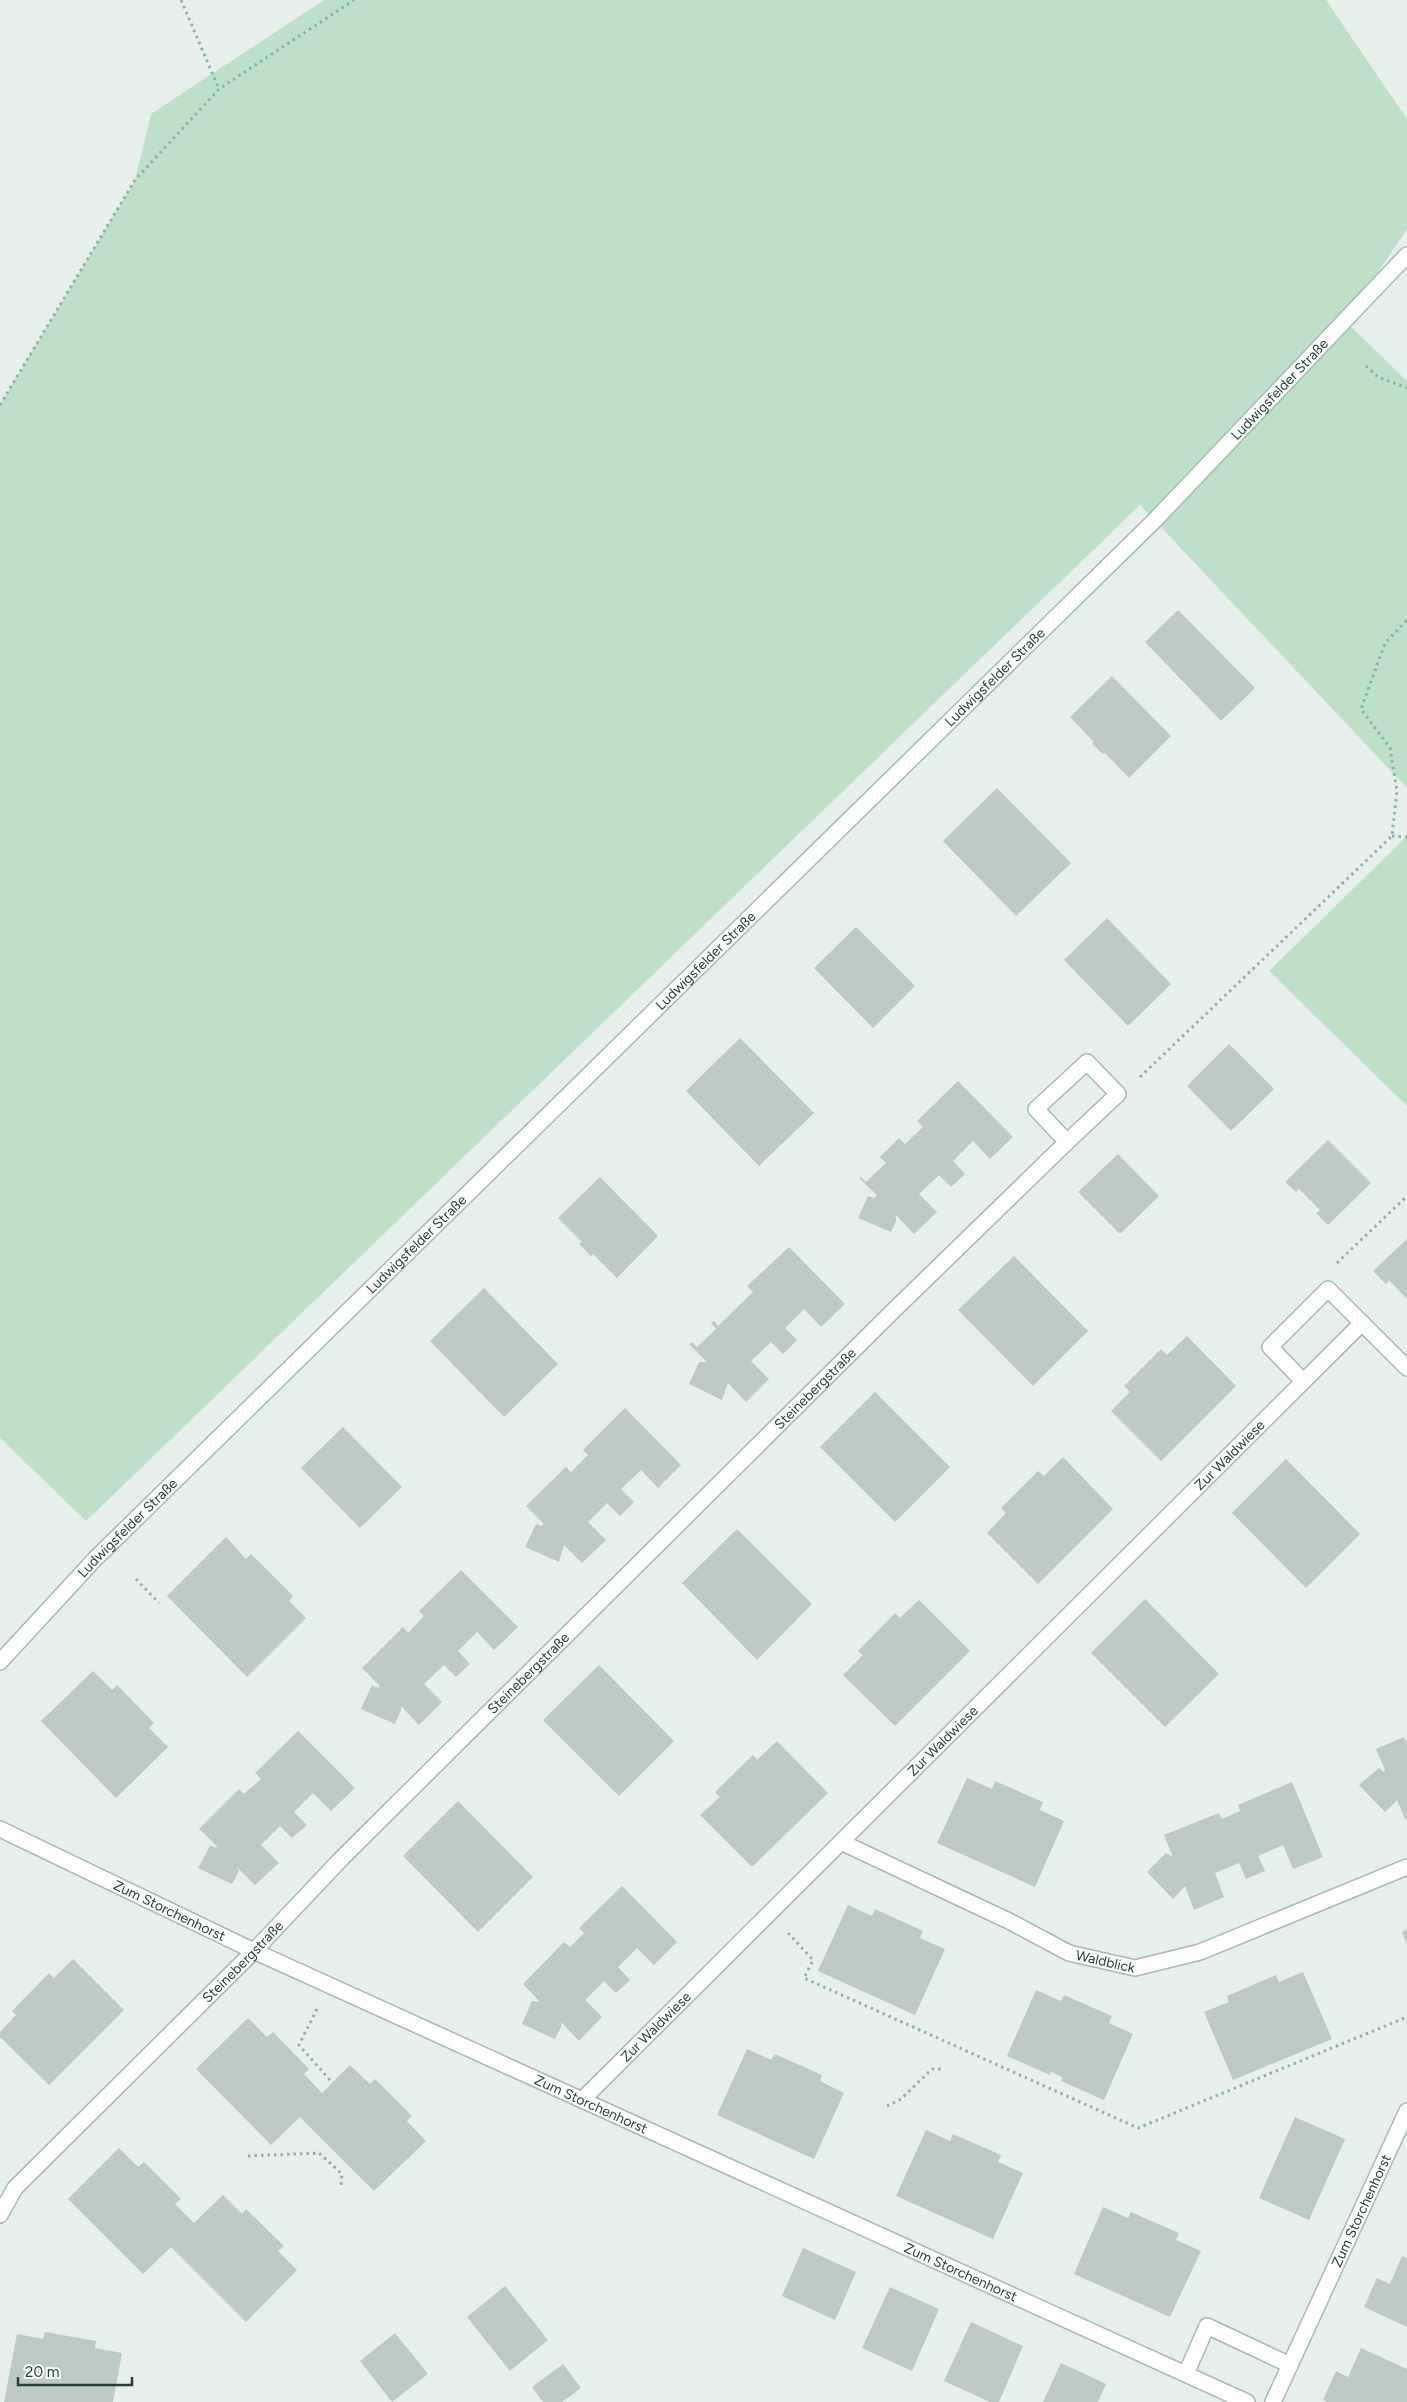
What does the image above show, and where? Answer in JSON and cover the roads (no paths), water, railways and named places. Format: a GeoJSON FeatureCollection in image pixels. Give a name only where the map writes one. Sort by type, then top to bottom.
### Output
{"type":"FeatureCollection","features":[{"type":"Feature","properties":{"kind":"street","name":"Ludwigsfelder Straße"},"geometry":{"type":"LineString","coordinates":[[0,1662],[95,1560],[1155,520],[1407,255]]}},
{"type":"Feature","properties":{"kind":"street","name":"Steinebergstraße"},"geometry":{"type":"LineString","coordinates":[[0,2215],[15,2188],[254,1951],[341,1859],[1067,1142],[1118,1094],[1087,1062],[1036,1109],[1067,1142]]}},
{"type":"Feature","properties":{"kind":"street"},"geometry":{"type":"LineString","coordinates":[[1303,1381],[1270,1348],[1328,1289],[1407,1368]]}},
{"type":"Feature","properties":{"kind":"street","name":"Zur Waldwiese"},"geometry":{"type":"LineString","coordinates":[[582,2100],[1362,1323]]}},
{"type":"Feature","properties":{"kind":"street","name":"Zum Storchenhorst"},"geometry":{"type":"LineString","coordinates":[[0,1829],[254,1951],[1247,2402]]}},
{"type":"Feature","properties":{"kind":"street","name":"Waldblick"},"geometry":{"type":"LineString","coordinates":[[841,1842],[1011,1922],[1069,1953],[1134,1968],[1200,1952],[1407,1867]]}},
{"type":"Feature","properties":{"kind":"street","name":"Zum Storchenhorst"},"geometry":{"type":"LineString","coordinates":[[1273,2402],[1407,2111]]}},
{"type":"Feature","properties":{"kind":"street"},"geometry":{"type":"LineString","coordinates":[[1186,2374],[1207,2326],[1290,2366]]}}]}
